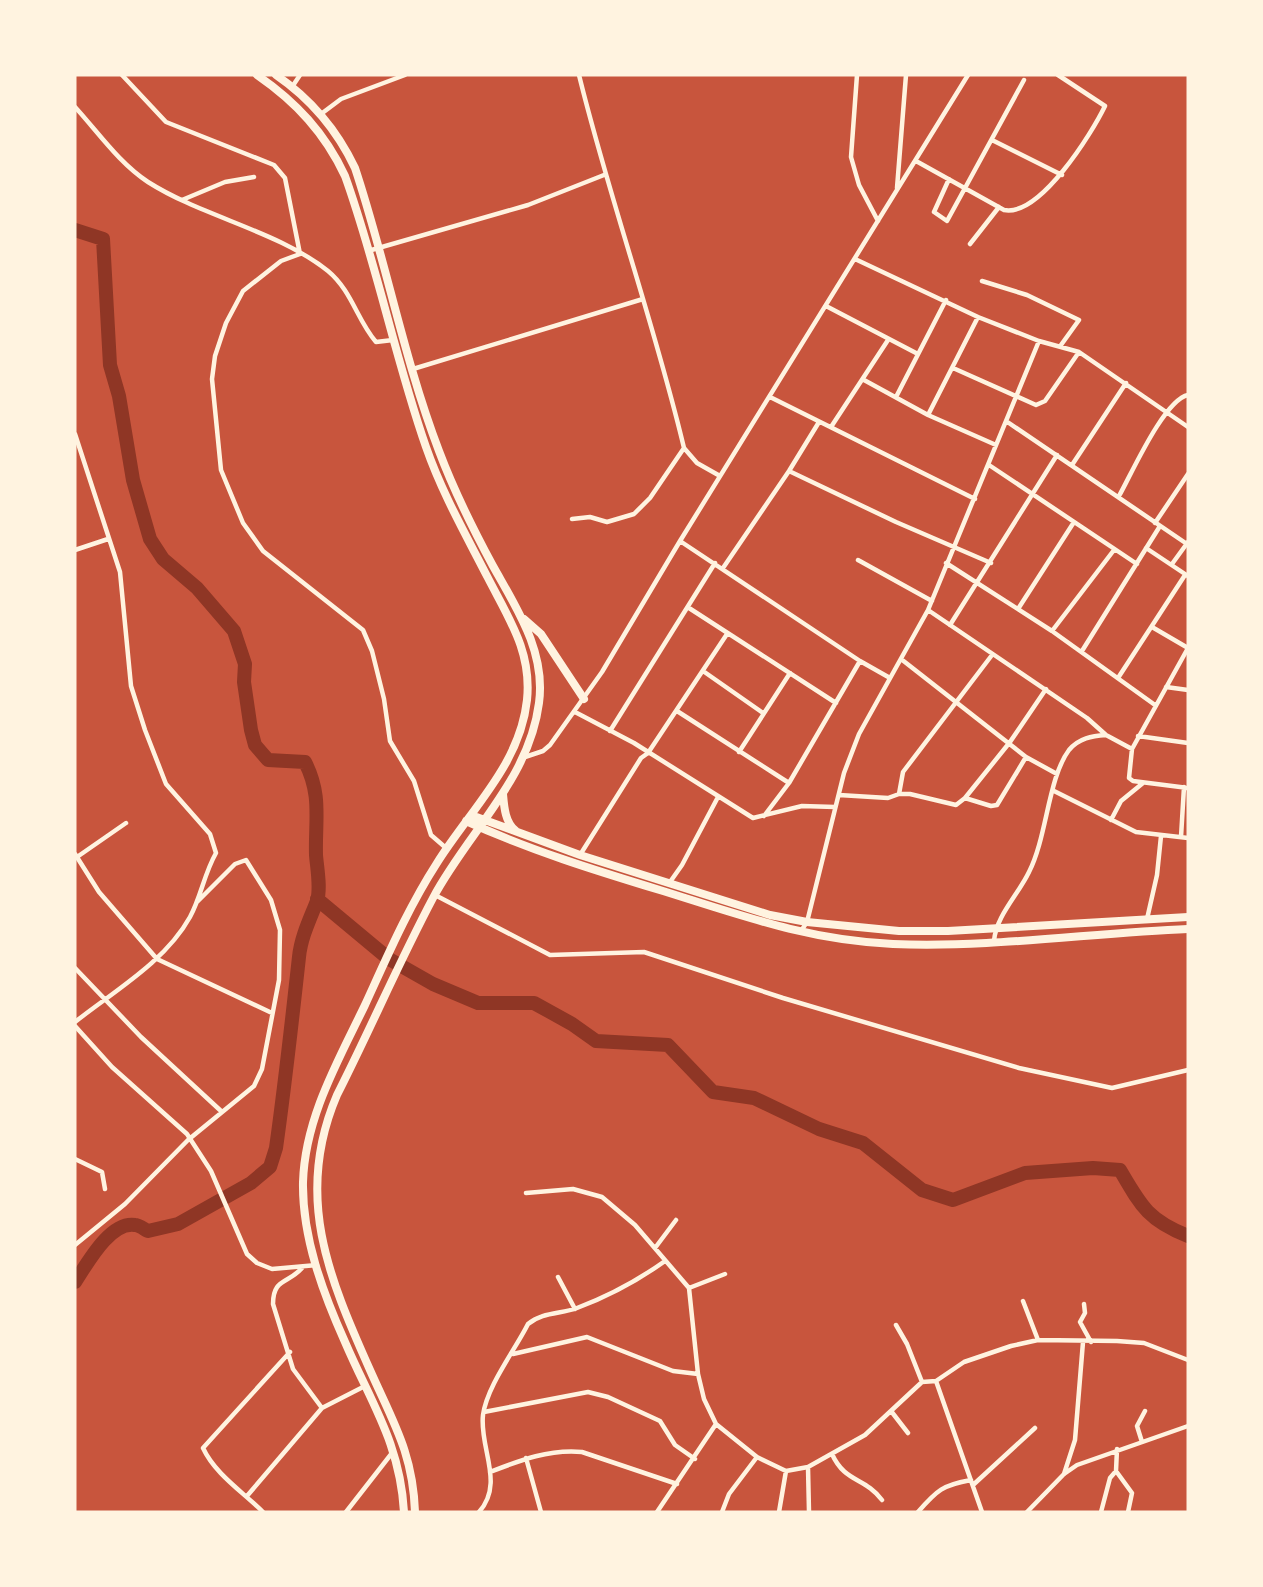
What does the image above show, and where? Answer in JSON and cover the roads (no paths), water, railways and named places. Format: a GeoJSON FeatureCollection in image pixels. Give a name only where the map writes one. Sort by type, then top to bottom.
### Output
{"type":"FeatureCollection","features":[{"type":"Feature","properties":{"kind":"main road"},"geometry":{"type":"LineString","coordinates":[[257,75],[297,106],[328,142],[345,176],[427,450],[442,487],[515,626],[525,650],[527,700],[522,726],[501,774],[446,848],[398,931],[321,1098],[306,1155],[305,1217],[316,1265],[344,1341],[394,1450],[404,1512]]}},
{"type":"Feature","properties":{"kind":"main road"},"geometry":{"type":"LineString","coordinates":[[276,75],[321,114],[341,141],[355,168],[438,449],[459,500],[522,616],[538,660],[540,679],[535,727],[525,757],[435,895],[327,1119],[319,1150],[317,1209],[319,1230],[349,1318],[401,1434],[411,1466],[415,1512]]}},
{"type":"Feature","properties":{"kind":"main road"},"geometry":{"type":"LineString","coordinates":[[522,616],[541,634],[584,699]]}},
{"type":"Feature","properties":{"kind":"main road"},"geometry":{"type":"LineString","coordinates":[[503,794],[504,810],[512,828],[520,833]]}},
{"type":"Feature","properties":{"kind":"main road"},"geometry":{"type":"LineString","coordinates":[[468,818],[484,819],[579,855],[770,915],[807,922],[899,931],[995,929],[1188,917]]}},
{"type":"Feature","properties":{"kind":"main road"},"geometry":{"type":"LineString","coordinates":[[468,818],[478,827],[566,860],[711,908],[825,939],[894,944],[994,941],[1188,929]]}},
{"type":"Feature","properties":{"kind":"main road"},"geometry":{"type":"LineString","coordinates":[[468,842],[482,834],[504,836]]}},
{"type":"Feature","properties":{"kind":"street"},"geometry":{"type":"LineString","coordinates":[[122,75],[166,122],[274,165],[281,171],[285,178],[300,254]]}},
{"type":"Feature","properties":{"kind":"street"},"geometry":{"type":"LineString","coordinates":[[292,87],[300,75]]}},
{"type":"Feature","properties":{"kind":"street"},"geometry":{"type":"LineString","coordinates":[[321,114],[341,99],[405,75]]}},
{"type":"Feature","properties":{"kind":"street"},"geometry":{"type":"LineString","coordinates":[[579,75],[604,175],[643,299],[684,448],[697,463],[720,476]]}},
{"type":"Feature","properties":{"kind":"street"},"geometry":{"type":"LineString","coordinates":[[857,75],[851,157],[859,185],[878,221]]}},
{"type":"Feature","properties":{"kind":"street"},"geometry":{"type":"LineString","coordinates":[[896,191],[906,75]]}},
{"type":"Feature","properties":{"kind":"street"},"geometry":{"type":"LineString","coordinates":[[962,85],[963,75]]}},
{"type":"Feature","properties":{"kind":"street"},"geometry":{"type":"LineString","coordinates":[[525,757],[550,745],[584,699],[968,75]]}},
{"type":"Feature","properties":{"kind":"street"},"geometry":{"type":"LineString","coordinates":[[916,161],[999,207],[1010,211],[1018,209],[1062,175],[1105,105],[1058,75]]}},
{"type":"Feature","properties":{"kind":"street"},"geometry":{"type":"LineString","coordinates":[[949,179],[934,212],[935,215],[950,220],[1023,80]]}},
{"type":"Feature","properties":{"kind":"street"},"geometry":{"type":"LineString","coordinates":[[75,107],[133,170],[182,200],[300,254],[340,282],[376,342],[393,340]]}},
{"type":"Feature","properties":{"kind":"street"},"geometry":{"type":"LineString","coordinates":[[992,140],[1062,175]]}},
{"type":"Feature","properties":{"kind":"street"},"geometry":{"type":"LineString","coordinates":[[368,251],[528,205],[604,175]]}},
{"type":"Feature","properties":{"kind":"street"},"geometry":{"type":"LineString","coordinates":[[182,200],[225,182],[254,177]]}},
{"type":"Feature","properties":{"kind":"street"},"geometry":{"type":"LineString","coordinates":[[970,244],[999,207]]}},
{"type":"Feature","properties":{"kind":"street"},"geometry":{"type":"LineString","coordinates":[[300,254],[281,261],[243,291],[226,322],[215,356],[212,379],[221,470],[243,523],[263,551],[363,630],[372,651],[384,699],[390,741],[414,781],[430,834],[446,848]]}},
{"type":"Feature","properties":{"kind":"street"},"geometry":{"type":"LineString","coordinates":[[855,259],[978,317],[1039,341],[1079,351],[1188,427]]}},
{"type":"Feature","properties":{"kind":"street"},"geometry":{"type":"LineString","coordinates":[[982,281],[1027,295],[1079,320],[1061,345]]}},
{"type":"Feature","properties":{"kind":"street"},"geometry":{"type":"LineString","coordinates":[[413,369],[643,299]]}},
{"type":"Feature","properties":{"kind":"street"},"geometry":{"type":"LineString","coordinates":[[896,397],[916,353],[946,300]]}},
{"type":"Feature","properties":{"kind":"street"},"geometry":{"type":"LineString","coordinates":[[826,306],[916,353]]}},
{"type":"Feature","properties":{"kind":"street"},"geometry":{"type":"LineString","coordinates":[[928,415],[978,317]]}},
{"type":"Feature","properties":{"kind":"street"},"geometry":{"type":"LineString","coordinates":[[831,427],[855,387],[864,380],[888,340]]}},
{"type":"Feature","properties":{"kind":"street"},"geometry":{"type":"LineString","coordinates":[[801,933],[807,922],[844,773],[859,734],[928,610],[1039,341]]}},
{"type":"Feature","properties":{"kind":"street"},"geometry":{"type":"LineString","coordinates":[[953,368],[1036,405],[1045,401],[1079,351]]}},
{"type":"Feature","properties":{"kind":"street"},"geometry":{"type":"LineString","coordinates":[[864,380],[928,415],[996,445]]}},
{"type":"Feature","properties":{"kind":"street"},"geometry":{"type":"LineString","coordinates":[[1072,465],[1126,383]]}},
{"type":"Feature","properties":{"kind":"street"},"geometry":{"type":"LineString","coordinates":[[1119,496],[1166,413],[1179,398],[1188,395]]}},
{"type":"Feature","properties":{"kind":"street"},"geometry":{"type":"LineString","coordinates":[[770,398],[975,499]]}},
{"type":"Feature","properties":{"kind":"street"},"geometry":{"type":"LineString","coordinates":[[1006,421],[1187,543],[1172,564]]}},
{"type":"Feature","properties":{"kind":"street"},"geometry":{"type":"LineString","coordinates":[[723,568],[789,471],[819,422]]}},
{"type":"Feature","properties":{"kind":"street"},"geometry":{"type":"LineString","coordinates":[[75,434],[120,572],[131,686],[145,730],[166,783],[210,834],[216,853],[206,870],[190,918],[157,959],[75,1024],[112,1067],[183,1130],[210,1170],[247,1254],[257,1263],[272,1269],[316,1265]]}},
{"type":"Feature","properties":{"kind":"street"},"geometry":{"type":"LineString","coordinates":[[572,519],[590,517],[607,522],[634,514],[650,498],[684,448]]}},
{"type":"Feature","properties":{"kind":"street"},"geometry":{"type":"LineString","coordinates":[[950,625],[978,584],[1057,455]]}},
{"type":"Feature","properties":{"kind":"street"},"geometry":{"type":"LineString","coordinates":[[989,465],[1137,564]]}},
{"type":"Feature","properties":{"kind":"street"},"geometry":{"type":"LineString","coordinates":[[789,471],[896,522],[991,563]]}},
{"type":"Feature","properties":{"kind":"street"},"geometry":{"type":"LineString","coordinates":[[1155,523],[1188,474]]}},
{"type":"Feature","properties":{"kind":"street"},"geometry":{"type":"LineString","coordinates":[[1018,609],[1074,522]]}},
{"type":"Feature","properties":{"kind":"street"},"geometry":{"type":"LineString","coordinates":[[1082,651],[1160,526]]}},
{"type":"Feature","properties":{"kind":"street"},"geometry":{"type":"LineString","coordinates":[[75,550],[108,539]]}},
{"type":"Feature","properties":{"kind":"street"},"geometry":{"type":"LineString","coordinates":[[680,541],[860,661],[890,678]]}},
{"type":"Feature","properties":{"kind":"street"},"geometry":{"type":"LineString","coordinates":[[1118,678],[1186,575],[1146,548]]}},
{"type":"Feature","properties":{"kind":"street"},"geometry":{"type":"LineString","coordinates":[[1052,631],[1114,550]]}},
{"type":"Feature","properties":{"kind":"street"},"geometry":{"type":"LineString","coordinates":[[858,560],[932,601]]}},
{"type":"Feature","properties":{"kind":"street"},"geometry":{"type":"LineString","coordinates":[[610,731],[715,563]]}},
{"type":"Feature","properties":{"kind":"street"},"geometry":{"type":"LineString","coordinates":[[946,563],[1082,651],[1155,705]]}},
{"type":"Feature","properties":{"kind":"street"},"geometry":{"type":"LineString","coordinates":[[688,608],[836,704]]}},
{"type":"Feature","properties":{"kind":"street"},"geometry":{"type":"LineString","coordinates":[[928,610],[1046,689],[1106,735],[1132,749]]}},
{"type":"Feature","properties":{"kind":"street"},"geometry":{"type":"LineString","coordinates":[[1152,627],[1188,648],[1132,749],[1130,778],[1143,783],[1186,788],[1181,837]]}},
{"type":"Feature","properties":{"kind":"street"},"geometry":{"type":"LineString","coordinates":[[579,855],[641,758],[648,753],[727,634]]}},
{"type":"Feature","properties":{"kind":"street"},"geometry":{"type":"LineString","coordinates":[[899,794],[903,772],[992,655]]}},
{"type":"Feature","properties":{"kind":"street"},"geometry":{"type":"LineString","coordinates":[[901,659],[1010,742],[1026,757],[1057,774]]}},
{"type":"Feature","properties":{"kind":"street"},"geometry":{"type":"LineString","coordinates":[[764,816],[789,783],[860,661]]}},
{"type":"Feature","properties":{"kind":"street"},"geometry":{"type":"LineString","coordinates":[[703,671],[764,713]]}},
{"type":"Feature","properties":{"kind":"street"},"geometry":{"type":"LineString","coordinates":[[740,752],[790,673]]}},
{"type":"Feature","properties":{"kind":"street"},"geometry":{"type":"LineString","coordinates":[[1166,687],[1188,690]]}},
{"type":"Feature","properties":{"kind":"street"},"geometry":{"type":"LineString","coordinates":[[839,795],[888,798],[899,794],[925,797],[956,805],[965,798],[1010,742],[1046,689]]}},
{"type":"Feature","properties":{"kind":"street"},"geometry":{"type":"LineString","coordinates":[[676,711],[789,783]]}},
{"type":"Feature","properties":{"kind":"street"},"geometry":{"type":"LineString","coordinates":[[575,712],[648,753],[753,818],[802,806],[835,807]]}},
{"type":"Feature","properties":{"kind":"street"},"geometry":{"type":"LineString","coordinates":[[994,941],[995,929],[1030,871],[1057,774],[1071,748],[1085,737],[1106,735]]}},
{"type":"Feature","properties":{"kind":"street"},"geometry":{"type":"LineString","coordinates":[[1138,736],[1188,743]]}},
{"type":"Feature","properties":{"kind":"street"},"geometry":{"type":"LineString","coordinates":[[965,798],[991,806],[997,805],[1026,757]]}},
{"type":"Feature","properties":{"kind":"street"},"geometry":{"type":"LineString","coordinates":[[1111,820],[1120,801],[1143,783]]}},
{"type":"Feature","properties":{"kind":"street"},"geometry":{"type":"LineString","coordinates":[[1054,791],[1136,832],[1188,838]]}},
{"type":"Feature","properties":{"kind":"street"},"geometry":{"type":"LineString","coordinates":[[670,882],[682,865],[718,797]]}},
{"type":"Feature","properties":{"kind":"street"},"geometry":{"type":"LineString","coordinates":[[126,823],[76,856],[99,892],[157,959],[272,1013]]}},
{"type":"Feature","properties":{"kind":"street"},"geometry":{"type":"LineString","coordinates":[[1147,920],[1157,875],[1161,836]]}},
{"type":"Feature","properties":{"kind":"street"},"geometry":{"type":"LineString","coordinates":[[75,1245],[125,1204],[188,1140],[254,1086],[262,1069],[279,980],[280,930],[271,900],[246,860],[235,864],[195,904]]}},
{"type":"Feature","properties":{"kind":"street"},"geometry":{"type":"LineString","coordinates":[[435,895],[550,955],[644,952],[783,998],[1019,1068],[1112,1088],[1188,1071]]}},
{"type":"Feature","properties":{"kind":"street"},"geometry":{"type":"LineString","coordinates":[[75,968],[141,1037],[221,1111]]}},
{"type":"Feature","properties":{"kind":"street"},"geometry":{"type":"LineString","coordinates":[[75,1159],[102,1172],[105,1189]]}},
{"type":"Feature","properties":{"kind":"street"},"geometry":{"type":"LineString","coordinates":[[526,1193],[573,1189],[602,1197],[635,1225],[689,1288],[698,1374],[704,1399],[716,1424],[757,1457],[786,1471],[808,1467],[865,1435],[922,1383],[936,1381],[980,1354],[1038,1340],[1144,1343],[1188,1360]]}},
{"type":"Feature","properties":{"kind":"street"},"geometry":{"type":"LineString","coordinates":[[655,1248],[676,1220]]}},
{"type":"Feature","properties":{"kind":"street"},"geometry":{"type":"LineString","coordinates":[[479,1512],[489,1499],[490,1472],[484,1412],[493,1389],[534,1319],[575,1309],[630,1286],[665,1261]]}},
{"type":"Feature","properties":{"kind":"street"},"geometry":{"type":"LineString","coordinates":[[302,1268],[296,1275],[277,1285],[273,1294],[273,1304],[290,1352],[293,1369],[322,1408]]}},
{"type":"Feature","properties":{"kind":"street"},"geometry":{"type":"LineString","coordinates":[[689,1288],[725,1274]]}},
{"type":"Feature","properties":{"kind":"street"},"geometry":{"type":"LineString","coordinates":[[558,1277],[575,1309]]}},
{"type":"Feature","properties":{"kind":"street"},"geometry":{"type":"LineString","coordinates":[[1023,1301],[1038,1340]]}},
{"type":"Feature","properties":{"kind":"street"},"geometry":{"type":"LineString","coordinates":[[1084,1304],[1085,1313],[1080,1322],[1091,1342]]}},
{"type":"Feature","properties":{"kind":"street"},"geometry":{"type":"LineString","coordinates":[[896,1325],[907,1344],[922,1383]]}},
{"type":"Feature","properties":{"kind":"street"},"geometry":{"type":"LineString","coordinates":[[513,1354],[587,1337],[673,1371],[698,1374]]}},
{"type":"Feature","properties":{"kind":"street"},"geometry":{"type":"LineString","coordinates":[[1064,1474],[1075,1440],[1083,1342]]}},
{"type":"Feature","properties":{"kind":"street"},"geometry":{"type":"LineString","coordinates":[[263,1512],[247,1496],[238,1491],[203,1448],[290,1352]]}},
{"type":"Feature","properties":{"kind":"street"},"geometry":{"type":"LineString","coordinates":[[936,1381],[982,1512]]}},
{"type":"Feature","properties":{"kind":"street"},"geometry":{"type":"LineString","coordinates":[[247,1496],[322,1408],[365,1386]]}},
{"type":"Feature","properties":{"kind":"street"},"geometry":{"type":"LineString","coordinates":[[484,1412],[588,1392],[608,1397],[660,1421],[675,1445],[694,1459]]}},
{"type":"Feature","properties":{"kind":"street"},"geometry":{"type":"LineString","coordinates":[[1142,1442],[1137,1426],[1145,1410]]}},
{"type":"Feature","properties":{"kind":"street"},"geometry":{"type":"LineString","coordinates":[[891,1411],[908,1433]]}},
{"type":"Feature","properties":{"kind":"street"},"geometry":{"type":"LineString","coordinates":[[657,1512],[716,1424]]}},
{"type":"Feature","properties":{"kind":"street"},"geometry":{"type":"LineString","coordinates":[[1027,1512],[1064,1474],[1085,1461],[1188,1426]]}},
{"type":"Feature","properties":{"kind":"street"},"geometry":{"type":"LineString","coordinates":[[918,1512],[935,1491],[948,1484],[972,1482],[1035,1428]]}},
{"type":"Feature","properties":{"kind":"street"},"geometry":{"type":"LineString","coordinates":[[1117,1449],[1116,1471],[1131,1493],[1128,1512]]}},
{"type":"Feature","properties":{"kind":"street"},"geometry":{"type":"LineString","coordinates":[[346,1512],[372,1482],[394,1450]]}},
{"type":"Feature","properties":{"kind":"street"},"geometry":{"type":"LineString","coordinates":[[490,1472],[526,1458],[551,1452],[582,1452],[677,1484]]}},
{"type":"Feature","properties":{"kind":"street"},"geometry":{"type":"LineString","coordinates":[[832,1454],[839,1468],[870,1486],[882,1500]]}},
{"type":"Feature","properties":{"kind":"street"},"geometry":{"type":"LineString","coordinates":[[722,1512],[729,1494],[757,1457]]}},
{"type":"Feature","properties":{"kind":"street"},"geometry":{"type":"LineString","coordinates":[[526,1458],[542,1512]]}},
{"type":"Feature","properties":{"kind":"street"},"geometry":{"type":"LineString","coordinates":[[808,1467],[809,1512]]}},
{"type":"Feature","properties":{"kind":"street"},"geometry":{"type":"LineString","coordinates":[[779,1512],[786,1471]]}},
{"type":"Feature","properties":{"kind":"street"},"geometry":{"type":"LineString","coordinates":[[1101,1512],[1110,1478],[1116,1471]]}},
{"type":"Feature","properties":{"kind":"waterway"},"geometry":{"type":"LineString","coordinates":[[75,230],[103,239],[110,365],[119,396],[133,480],[150,539],[163,559],[197,588],[234,631],[245,664],[244,682],[255,745],[268,760],[305,762],[316,797],[316,855],[319,884],[317,901],[300,950],[276,1148],[270,1167],[251,1183],[178,1224],[148,1231],[135,1225],[117,1230],[100,1245],[75,1282]]}},
{"type":"Feature","properties":{"kind":"waterway"},"geometry":{"type":"LineString","coordinates":[[317,899],[389,959],[433,984],[478,1003],[534,1003],[572,1024],[596,1041],[668,1045],[713,1092],[754,1098],[819,1129],[863,1143],[922,1190],[953,1200],[1025,1173],[1093,1168],[1120,1170],[1140,1202],[1154,1218],[1188,1236]]}}]}
